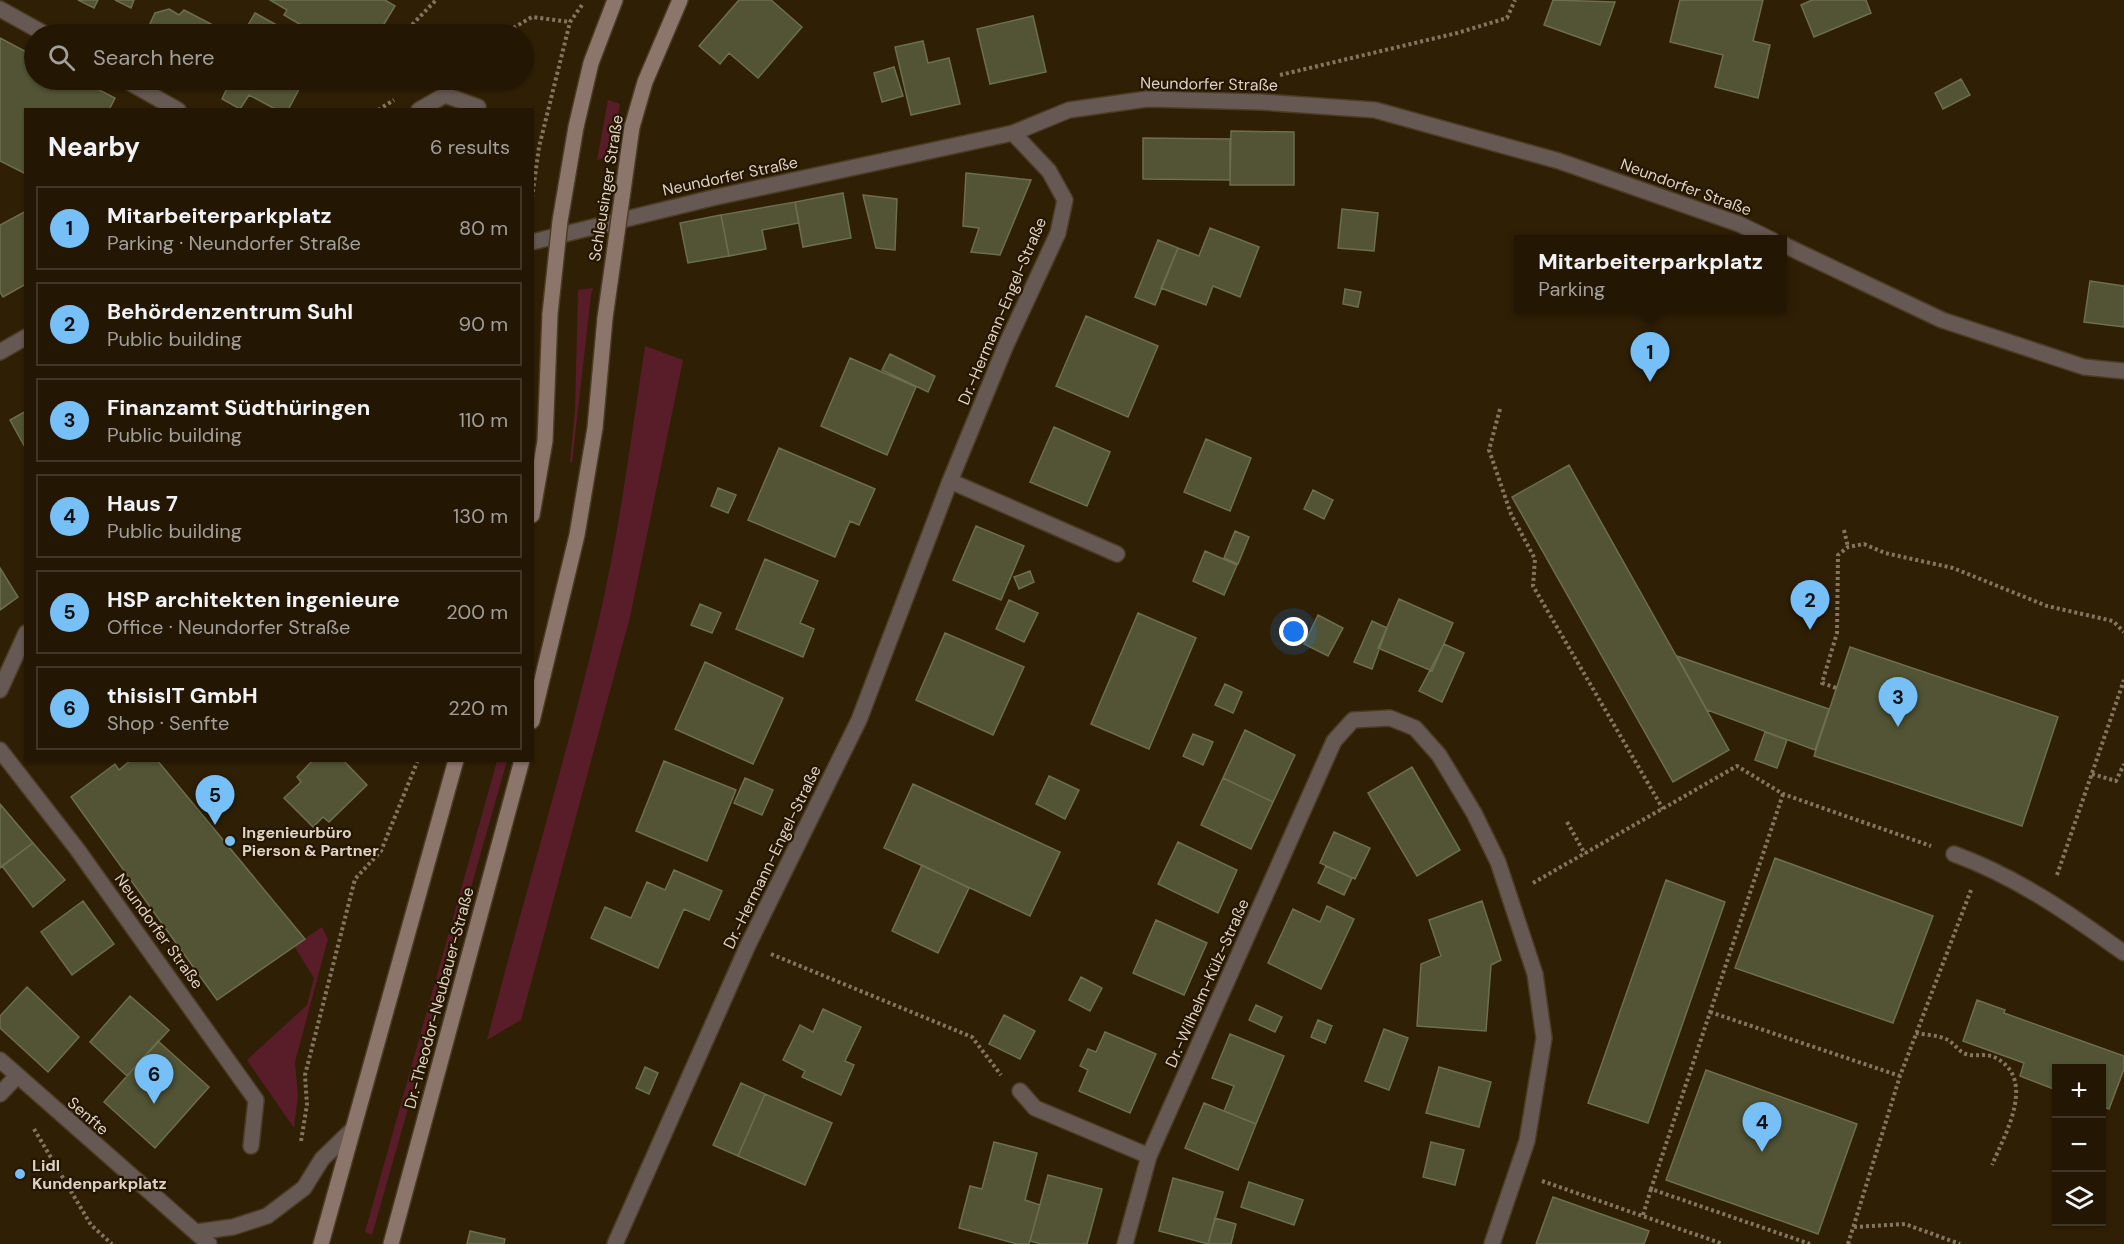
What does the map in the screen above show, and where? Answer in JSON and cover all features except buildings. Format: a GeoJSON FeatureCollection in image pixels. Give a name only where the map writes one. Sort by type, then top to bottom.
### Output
{"type":"FeatureCollection","features":[{"type":"Feature","properties":{"kind":"main road"},"geometry":{"type":"LineString","coordinates":[[534,504],[545,441],[550,314],[560,221],[576,127],[591,63],[615,0]]}},
{"type":"Feature","properties":{"kind":"main road","name":"Schleusinger Straße"},"geometry":{"type":"LineString","coordinates":[[534,713],[577,535],[595,428],[605,318],[632,127],[645,82],[680,0]]}},
{"type":"Feature","properties":{"kind":"main road"},"geometry":{"type":"LineString","coordinates":[[321,1244],[455,762]]}},
{"type":"Feature","properties":{"kind":"main road","name":"Dr.-Theodor-Neubauer-Straße"},"geometry":{"type":"LineString","coordinates":[[391,1244],[521,762]]}},
{"type":"Feature","properties":{"kind":"street"},"geometry":{"type":"LineString","coordinates":[[0,9],[27,24]]}},
{"type":"Feature","properties":{"kind":"street"},"geometry":{"type":"LineString","coordinates":[[143,90],[174,108]]}},
{"type":"Feature","properties":{"kind":"street"},"geometry":{"type":"LineString","coordinates":[[422,108],[445,95],[478,107]]}},
{"type":"Feature","properties":{"kind":"street","name":"Neundorfer Straße"},"geometry":{"type":"LineString","coordinates":[[534,242],[711,198],[1013,133],[1069,110],[1147,99],[1261,102],[1375,110],[1559,161],[1739,224],[1762,235]]}},
{"type":"Feature","properties":{"kind":"street","name":"Dr.-Hermann-Engel-Straße"},"geometry":{"type":"LineString","coordinates":[[615,1244],[748,945],[860,720],[950,481],[1006,345],[1058,233],[1065,200],[1049,171],[1013,133]]}},
{"type":"Feature","properties":{"kind":"street"},"geometry":{"type":"LineString","coordinates":[[1787,246],[1942,320],[2084,367],[2124,371]]}},
{"type":"Feature","properties":{"kind":"street"},"geometry":{"type":"LineString","coordinates":[[0,352],[24,338]]}},
{"type":"Feature","properties":{"kind":"street"},"geometry":{"type":"LineString","coordinates":[[950,481],[1117,554]]}},
{"type":"Feature","properties":{"kind":"street"},"geometry":{"type":"LineString","coordinates":[[0,690],[24,637]]}},
{"type":"Feature","properties":{"kind":"street","name":"Dr.-Wilhelm-Külz-Straße"},"geometry":{"type":"LineString","coordinates":[[1125,1244],[1149,1156],[1334,741],[1353,720],[1390,718],[1415,728],[1439,755],[1474,813],[1498,862],[1511,896]]}},
{"type":"Feature","properties":{"kind":"street","name":"Neundorfer Straße"},"geometry":{"type":"LineString","coordinates":[[0,750],[77,849],[256,1100],[251,1146]]}},
{"type":"Feature","properties":{"kind":"street"},"geometry":{"type":"LineString","coordinates":[[1954,854],[1981,864],[2049,900],[2124,953]]}},
{"type":"Feature","properties":{"kind":"street"},"geometry":{"type":"LineString","coordinates":[[1492,1244],[1527,1141],[1544,1038],[1535,974],[1511,896]]}},
{"type":"Feature","properties":{"kind":"street","name":"Senfte"},"geometry":{"type":"LineString","coordinates":[[0,1060],[209,1244]]}},
{"type":"Feature","properties":{"kind":"street"},"geometry":{"type":"LineString","coordinates":[[1,1093],[16,1076]]}},
{"type":"Feature","properties":{"kind":"street"},"geometry":{"type":"LineString","coordinates":[[1020,1091],[1035,1108],[1149,1156]]}},
{"type":"Feature","properties":{"kind":"street"},"geometry":{"type":"LineString","coordinates":[[196,1232],[233,1227],[267,1216],[304,1188],[322,1159],[351,1131]]}},
{"type":"Feature","properties":{"kind":"path"},"geometry":{"type":"LineString","coordinates":[[413,24],[436,0]]}},
{"type":"Feature","properties":{"kind":"path"},"geometry":{"type":"LineString","coordinates":[[534,183],[539,147],[570,22],[586,0]]}},
{"type":"Feature","properties":{"kind":"path"},"geometry":{"type":"LineString","coordinates":[[1278,75],[1457,33],[1507,18],[1515,0]]}},
{"type":"Feature","properties":{"kind":"path"},"geometry":{"type":"LineString","coordinates":[[520,24],[532,17],[570,22]]}},
{"type":"Feature","properties":{"kind":"path"},"geometry":{"type":"LineString","coordinates":[[1500,409],[1490,450],[1511,514],[1535,559],[1533,586],[1663,809]]}},
{"type":"Feature","properties":{"kind":"path"},"geometry":{"type":"LineString","coordinates":[[1844,530],[1848,547]]}},
{"type":"Feature","properties":{"kind":"path"},"geometry":{"type":"LineString","coordinates":[[1836,688],[1822,683],[1837,633],[1838,555],[1848,547],[1864,544],[1885,553],[1953,568],[2048,606],[2113,621],[2124,632]]}},
{"type":"Feature","properties":{"kind":"path"},"geometry":{"type":"LineString","coordinates":[[2049,900],[2124,680]]}},
{"type":"Feature","properties":{"kind":"path"},"geometry":{"type":"LineString","coordinates":[[295,1151],[301,1141],[307,1105],[305,1076],[355,879],[381,851],[417,762]]}},
{"type":"Feature","properties":{"kind":"path"},"geometry":{"type":"LineString","coordinates":[[2092,774],[2116,781],[2124,764]]}},
{"type":"Feature","properties":{"kind":"path"},"geometry":{"type":"LineString","coordinates":[[1511,896],[1737,766],[1783,794],[1954,854]]}},
{"type":"Feature","properties":{"kind":"path"},"geometry":{"type":"LineString","coordinates":[[1643,1215],[1783,794]]}},
{"type":"Feature","properties":{"kind":"path"},"geometry":{"type":"LineString","coordinates":[[1567,822],[1585,854]]}},
{"type":"Feature","properties":{"kind":"path"},"geometry":{"type":"LineString","coordinates":[[1848,1244],[1900,1076],[1981,864]]}},
{"type":"Feature","properties":{"kind":"path"},"geometry":{"type":"LineString","coordinates":[[748,945],[972,1037],[1004,1079]]}},
{"type":"Feature","properties":{"kind":"path"},"geometry":{"type":"LineString","coordinates":[[1710,1012],[1900,1076]]}},
{"type":"Feature","properties":{"kind":"path"},"geometry":{"type":"LineString","coordinates":[[1916,1033],[1949,1040],[1968,1055],[1994,1057],[2006,1066],[2014,1081],[2018,1104],[1992,1165]]}},
{"type":"Feature","properties":{"kind":"path"},"geometry":{"type":"LineString","coordinates":[[1,1093],[23,1113],[48,1148],[91,1226],[112,1244]]}},
{"type":"Feature","properties":{"kind":"path"},"geometry":{"type":"LineString","coordinates":[[1560,1187],[1723,1244]]}},
{"type":"Feature","properties":{"kind":"path"},"geometry":{"type":"LineString","coordinates":[[1651,1188],[1810,1244]]}},
{"type":"Feature","properties":{"kind":"path"},"geometry":{"type":"LineString","coordinates":[[1854,1227],[1905,1224],[1960,1244]]}},
{"type":"Feature","properties":{"kind":"shaded area"},"geometry":{"type":"Polygon","coordinates":[[[608,100],[620,104],[611,156],[597,160],[608,100]]]}},
{"type":"Feature","properties":{"kind":"shaded area"},"geometry":{"type":"Polygon","coordinates":[[[593,288],[572,463],[570,462],[575,410],[578,290],[593,288]]]}},
{"type":"Feature","properties":{"kind":"shaded area"},"geometry":{"type":"Polygon","coordinates":[[[645,346],[683,360],[630,617],[521,1020],[487,1040],[573,724],[599,619],[619,517],[645,346]]]}},
{"type":"Feature","properties":{"kind":"shaded area"},"geometry":{"type":"Polygon","coordinates":[[[497,762],[507,762],[372,1235],[365,1232],[497,762]]]}},
{"type":"Feature","properties":{"kind":"shaded area"},"geometry":{"type":"Polygon","coordinates":[[[322,927],[328,939],[295,1062],[298,1096],[294,1128],[247,1060],[307,1005],[314,978],[294,946],[322,927]]]}},
{"type":"Feature","properties":{"kind":"place","name":"Mitarbeiterparkplatz"},"geometry":{"type":"Point","coordinates":[1650,382]}},
{"type":"Feature","properties":{"kind":"place","name":"Behördenzentrum Suhl"},"geometry":{"type":"Point","coordinates":[1810,630]}},
{"type":"Feature","properties":{"kind":"place","name":"Finanzamt Südthüringen"},"geometry":{"type":"Point","coordinates":[1898,727]}},
{"type":"Feature","properties":{"kind":"place","name":"HSP architekten ingenieure"},"geometry":{"type":"Point","coordinates":[215,825]}},
{"type":"Feature","properties":{"kind":"place","name":"Ingenieurbüro Pierson & Partner"},"geometry":{"type":"Point","coordinates":[230,841]}},
{"type":"Feature","properties":{"kind":"place","name":"thisisIT GmbH"},"geometry":{"type":"Point","coordinates":[154,1104]}},
{"type":"Feature","properties":{"kind":"place","name":"Haus 7"},"geometry":{"type":"Point","coordinates":[1762,1152]}},
{"type":"Feature","properties":{"kind":"place","name":"Lidl Kundenparkplatz"},"geometry":{"type":"Point","coordinates":[20,1174]}}]}
